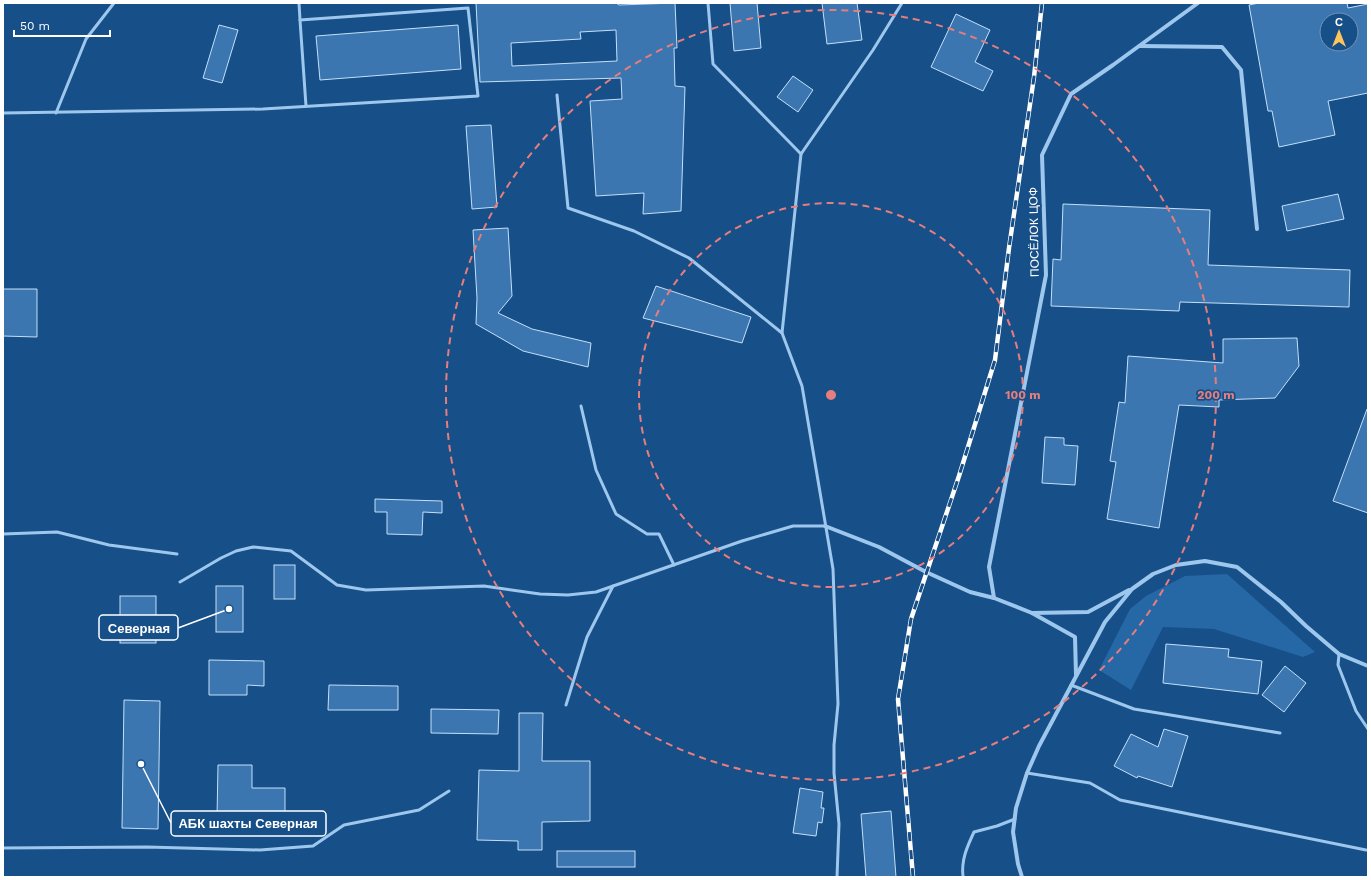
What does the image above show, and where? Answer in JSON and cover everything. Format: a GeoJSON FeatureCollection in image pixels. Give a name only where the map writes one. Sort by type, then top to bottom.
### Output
{"type":"FeatureCollection","features":[{"type":"Feature","properties":{"kind":"street","name":"ПОСЁЛОК ЦОФ"},"geometry":{"type":"LineString","coordinates":[[994,598],[989,567],[1046,275],[1042,155],[1071,94],[1198,3]]}},
{"type":"Feature","properties":{"kind":"street"},"geometry":{"type":"LineString","coordinates":[[1139,46],[1222,47],[1241,70],[1257,229]]}},
{"type":"Feature","properties":{"kind":"street"},"geometry":{"type":"LineString","coordinates":[[825,526],[879,547],[926,572],[970,592],[994,598],[1032,613],[1075,637],[1076,676]]}},
{"type":"Feature","properties":{"kind":"street"},"geometry":{"type":"LineString","coordinates":[[1032,613],[1088,612],[1132,589],[1153,574],[1176,565],[1205,561],[1236,567],[1281,602],[1339,654],[1368,666]]}},
{"type":"Feature","properties":{"kind":"street"},"geometry":{"type":"LineString","coordinates":[[1022,877],[1018,864],[1013,832],[1016,808],[1027,773],[1039,746],[1105,622],[1132,589]]}},
{"type":"Feature","properties":{"kind":"lane"},"geometry":{"type":"LineString","coordinates":[[56,113],[86,39],[114,3]]}},
{"type":"Feature","properties":{"kind":"lane"},"geometry":{"type":"LineString","coordinates":[[299,3],[306,106]]}},
{"type":"Feature","properties":{"kind":"lane"},"geometry":{"type":"LineString","coordinates":[[3,113],[263,109],[478,96],[468,3]]}},
{"type":"Feature","properties":{"kind":"lane"},"geometry":{"type":"LineString","coordinates":[[708,3],[713,64],[801,154]]}},
{"type":"Feature","properties":{"kind":"lane"},"geometry":{"type":"LineString","coordinates":[[837,877],[839,824],[834,773],[834,745],[838,704],[833,569],[802,386],[782,333],[801,154],[873,50],[902,3]]}},
{"type":"Feature","properties":{"kind":"lane"},"geometry":{"type":"LineString","coordinates":[[300,20],[468,8]]}},
{"type":"Feature","properties":{"kind":"lane"},"geometry":{"type":"LineString","coordinates":[[557,95],[568,208],[634,230],[689,258],[782,333]]}},
{"type":"Feature","properties":{"kind":"lane"},"geometry":{"type":"LineString","coordinates":[[581,406],[596,470],[616,514],[647,534],[659,534],[674,565]]}},
{"type":"Feature","properties":{"kind":"lane"},"geometry":{"type":"LineString","coordinates":[[180,582],[221,558],[236,551],[253,547],[291,551],[337,585],[366,590],[484,586],[540,594],[568,595],[596,592],[742,541],[793,526],[825,526]]}},
{"type":"Feature","properties":{"kind":"lane"},"geometry":{"type":"LineString","coordinates":[[3,534],[57,532],[109,545],[177,554]]}},
{"type":"Feature","properties":{"kind":"lane"},"geometry":{"type":"LineString","coordinates":[[566,705],[587,637],[613,586]]}},
{"type":"Feature","properties":{"kind":"lane"},"geometry":{"type":"LineString","coordinates":[[1339,654],[1338,665],[1356,711],[1368,729]]}},
{"type":"Feature","properties":{"kind":"lane"},"geometry":{"type":"LineString","coordinates":[[1071,685],[1134,709],[1280,733]]}},
{"type":"Feature","properties":{"kind":"lane"},"geometry":{"type":"LineString","coordinates":[[1027,773],[1090,783],[1120,800],[1366,850]]}},
{"type":"Feature","properties":{"kind":"lane"},"geometry":{"type":"LineString","coordinates":[[3,848],[147,847],[260,850],[313,846],[344,825],[419,810],[449,791]]}},
{"type":"Feature","properties":{"kind":"lane"},"geometry":{"type":"LineString","coordinates":[[963,877],[962,868],[965,852],[974,832],[997,826],[1014,819]]}},
{"type":"Feature","properties":{"kind":"shaded area"},"geometry":{"type":"Polygon","coordinates":[[[1227,574],[1315,652],[1303,657],[1214,629],[1163,627],[1131,690],[1099,670],[1130,609],[1146,596],[1185,576],[1227,574]]]}},
{"type":"Feature","properties":{"kind":"building"},"geometry":{"type":"Polygon","coordinates":[[[476,3],[616,3],[619,5],[675,3],[677,48],[674,48],[675,86],[685,87],[681,211],[643,214],[644,193],[596,196],[590,101],[622,99],[621,78],[480,82],[476,3]],[[616,30],[580,32],[581,39],[511,43],[512,66],[617,61],[616,30]]]}},
{"type":"Feature","properties":{"kind":"building"},"geometry":{"type":"Polygon","coordinates":[[[730,3],[757,3],[761,48],[734,51],[730,3]]]}},
{"type":"Feature","properties":{"kind":"building"},"geometry":{"type":"Polygon","coordinates":[[[822,3],[857,3],[862,40],[827,44],[822,3]]]}},
{"type":"Feature","properties":{"kind":"building"},"geometry":{"type":"Polygon","coordinates":[[[1259,3],[1347,3],[1348,8],[1368,4],[1368,93],[1328,101],[1335,135],[1279,147],[1272,111],[1268,111],[1249,5],[1259,3]]]}},
{"type":"Feature","properties":{"kind":"building"},"geometry":{"type":"Polygon","coordinates":[[[956,14],[990,30],[975,62],[993,71],[983,91],[931,67],[956,14]]]}},
{"type":"Feature","properties":{"kind":"building"},"geometry":{"type":"Polygon","coordinates":[[[219,25],[238,30],[222,83],[203,78],[219,25]]]}},
{"type":"Feature","properties":{"kind":"building"},"geometry":{"type":"Polygon","coordinates":[[[458,25],[461,69],[320,80],[316,36],[458,25]]]}},
{"type":"Feature","properties":{"kind":"building"},"geometry":{"type":"Polygon","coordinates":[[[793,76],[813,90],[798,112],[777,97],[793,76]]]}},
{"type":"Feature","properties":{"kind":"building"},"geometry":{"type":"Polygon","coordinates":[[[491,125],[497,207],[472,209],[466,126],[491,125]]]}},
{"type":"Feature","properties":{"kind":"building"},"geometry":{"type":"Polygon","coordinates":[[[1338,194],[1344,219],[1287,231],[1282,206],[1338,194]]]}},
{"type":"Feature","properties":{"kind":"building"},"geometry":{"type":"Polygon","coordinates":[[[1063,204],[1210,210],[1208,265],[1350,270],[1349,307],[1180,302],[1179,311],[1051,306],[1053,259],[1061,260],[1063,204]]]}},
{"type":"Feature","properties":{"kind":"building"},"geometry":{"type":"Polygon","coordinates":[[[508,228],[512,296],[498,313],[532,329],[591,343],[588,367],[523,351],[476,324],[477,298],[473,230],[508,228]]]}},
{"type":"Feature","properties":{"kind":"building"},"geometry":{"type":"Polygon","coordinates":[[[656,286],[751,317],[742,343],[643,318],[656,286]]]}},
{"type":"Feature","properties":{"kind":"building"},"geometry":{"type":"Polygon","coordinates":[[[3,289],[37,289],[37,337],[3,336],[3,289]]]}},
{"type":"Feature","properties":{"kind":"building"},"geometry":{"type":"Polygon","coordinates":[[[1297,338],[1299,366],[1275,398],[1219,400],[1219,407],[1179,405],[1159,528],[1107,519],[1116,462],[1110,461],[1119,402],[1125,403],[1128,356],[1223,363],[1223,339],[1297,338]]]}},
{"type":"Feature","properties":{"kind":"building"},"geometry":{"type":"Polygon","coordinates":[[[1368,409],[1368,513],[1333,501],[1368,409]]]}},
{"type":"Feature","properties":{"kind":"building"},"geometry":{"type":"Polygon","coordinates":[[[1045,437],[1064,438],[1064,445],[1078,446],[1075,485],[1042,483],[1045,437]]]}},
{"type":"Feature","properties":{"kind":"building"},"geometry":{"type":"Polygon","coordinates":[[[375,499],[442,501],[442,513],[423,512],[422,535],[387,534],[387,512],[375,512],[375,499]]]}},
{"type":"Feature","properties":{"kind":"building"},"geometry":{"type":"Polygon","coordinates":[[[274,565],[295,565],[295,599],[274,599],[274,565]]]}},
{"type":"Feature","properties":{"kind":"building"},"geometry":{"type":"Polygon","coordinates":[[[216,586],[243,586],[243,632],[216,632],[216,586]]]}},
{"type":"Feature","properties":{"kind":"building"},"geometry":{"type":"Polygon","coordinates":[[[120,596],[156,596],[156,643],[120,643],[120,596]]]}},
{"type":"Feature","properties":{"kind":"building"},"geometry":{"type":"Polygon","coordinates":[[[1166,644],[1229,649],[1228,657],[1262,661],[1258,694],[1163,683],[1166,644]]]}},
{"type":"Feature","properties":{"kind":"building"},"geometry":{"type":"Polygon","coordinates":[[[209,660],[264,661],[264,686],[247,685],[247,695],[209,695],[209,660]]]}},
{"type":"Feature","properties":{"kind":"building"},"geometry":{"type":"Polygon","coordinates":[[[1285,666],[1306,683],[1284,712],[1262,695],[1285,666]]]}},
{"type":"Feature","properties":{"kind":"building"},"geometry":{"type":"Polygon","coordinates":[[[329,685],[398,686],[398,710],[328,710],[329,685]]]}},
{"type":"Feature","properties":{"kind":"building"},"geometry":{"type":"Polygon","coordinates":[[[124,700],[160,701],[158,829],[122,828],[124,700]]]}},
{"type":"Feature","properties":{"kind":"building"},"geometry":{"type":"Polygon","coordinates":[[[431,709],[499,710],[498,734],[431,733],[431,709]]]}},
{"type":"Feature","properties":{"kind":"building"},"geometry":{"type":"Polygon","coordinates":[[[519,713],[543,713],[542,761],[590,761],[590,821],[542,822],[542,850],[518,850],[518,841],[477,840],[479,770],[519,771],[519,713]]]}},
{"type":"Feature","properties":{"kind":"building"},"geometry":{"type":"Polygon","coordinates":[[[1164,729],[1188,736],[1172,787],[1138,776],[1137,778],[1114,766],[1131,734],[1158,747],[1164,729]]]}},
{"type":"Feature","properties":{"kind":"building"},"geometry":{"type":"Polygon","coordinates":[[[218,765],[252,765],[252,788],[285,788],[285,829],[235,829],[235,817],[217,817],[218,765]]]}},
{"type":"Feature","properties":{"kind":"building"},"geometry":{"type":"Polygon","coordinates":[[[800,788],[823,792],[821,808],[824,808],[822,823],[818,822],[816,836],[793,833],[800,788]]]}},
{"type":"Feature","properties":{"kind":"building"},"geometry":{"type":"Polygon","coordinates":[[[891,811],[896,877],[866,877],[861,814],[891,811]]]}},
{"type":"Feature","properties":{"kind":"building"},"geometry":{"type":"Polygon","coordinates":[[[557,851],[635,851],[635,867],[557,867],[557,851]]]}},
{"type":"Feature","properties":{"kind":"railway"},"geometry":{"type":"LineString","coordinates":[[913,877],[898,699],[911,619],[959,476],[995,360],[1009,248],[1034,77],[1042,3]]}},
{"type":"Feature","properties":{"kind":"place","name":"Северная"},"geometry":{"type":"Point","coordinates":[229,609]}},
{"type":"Feature","properties":{"kind":"place","name":"АБК шахты Северная"},"geometry":{"type":"Point","coordinates":[141,764]}}]}
